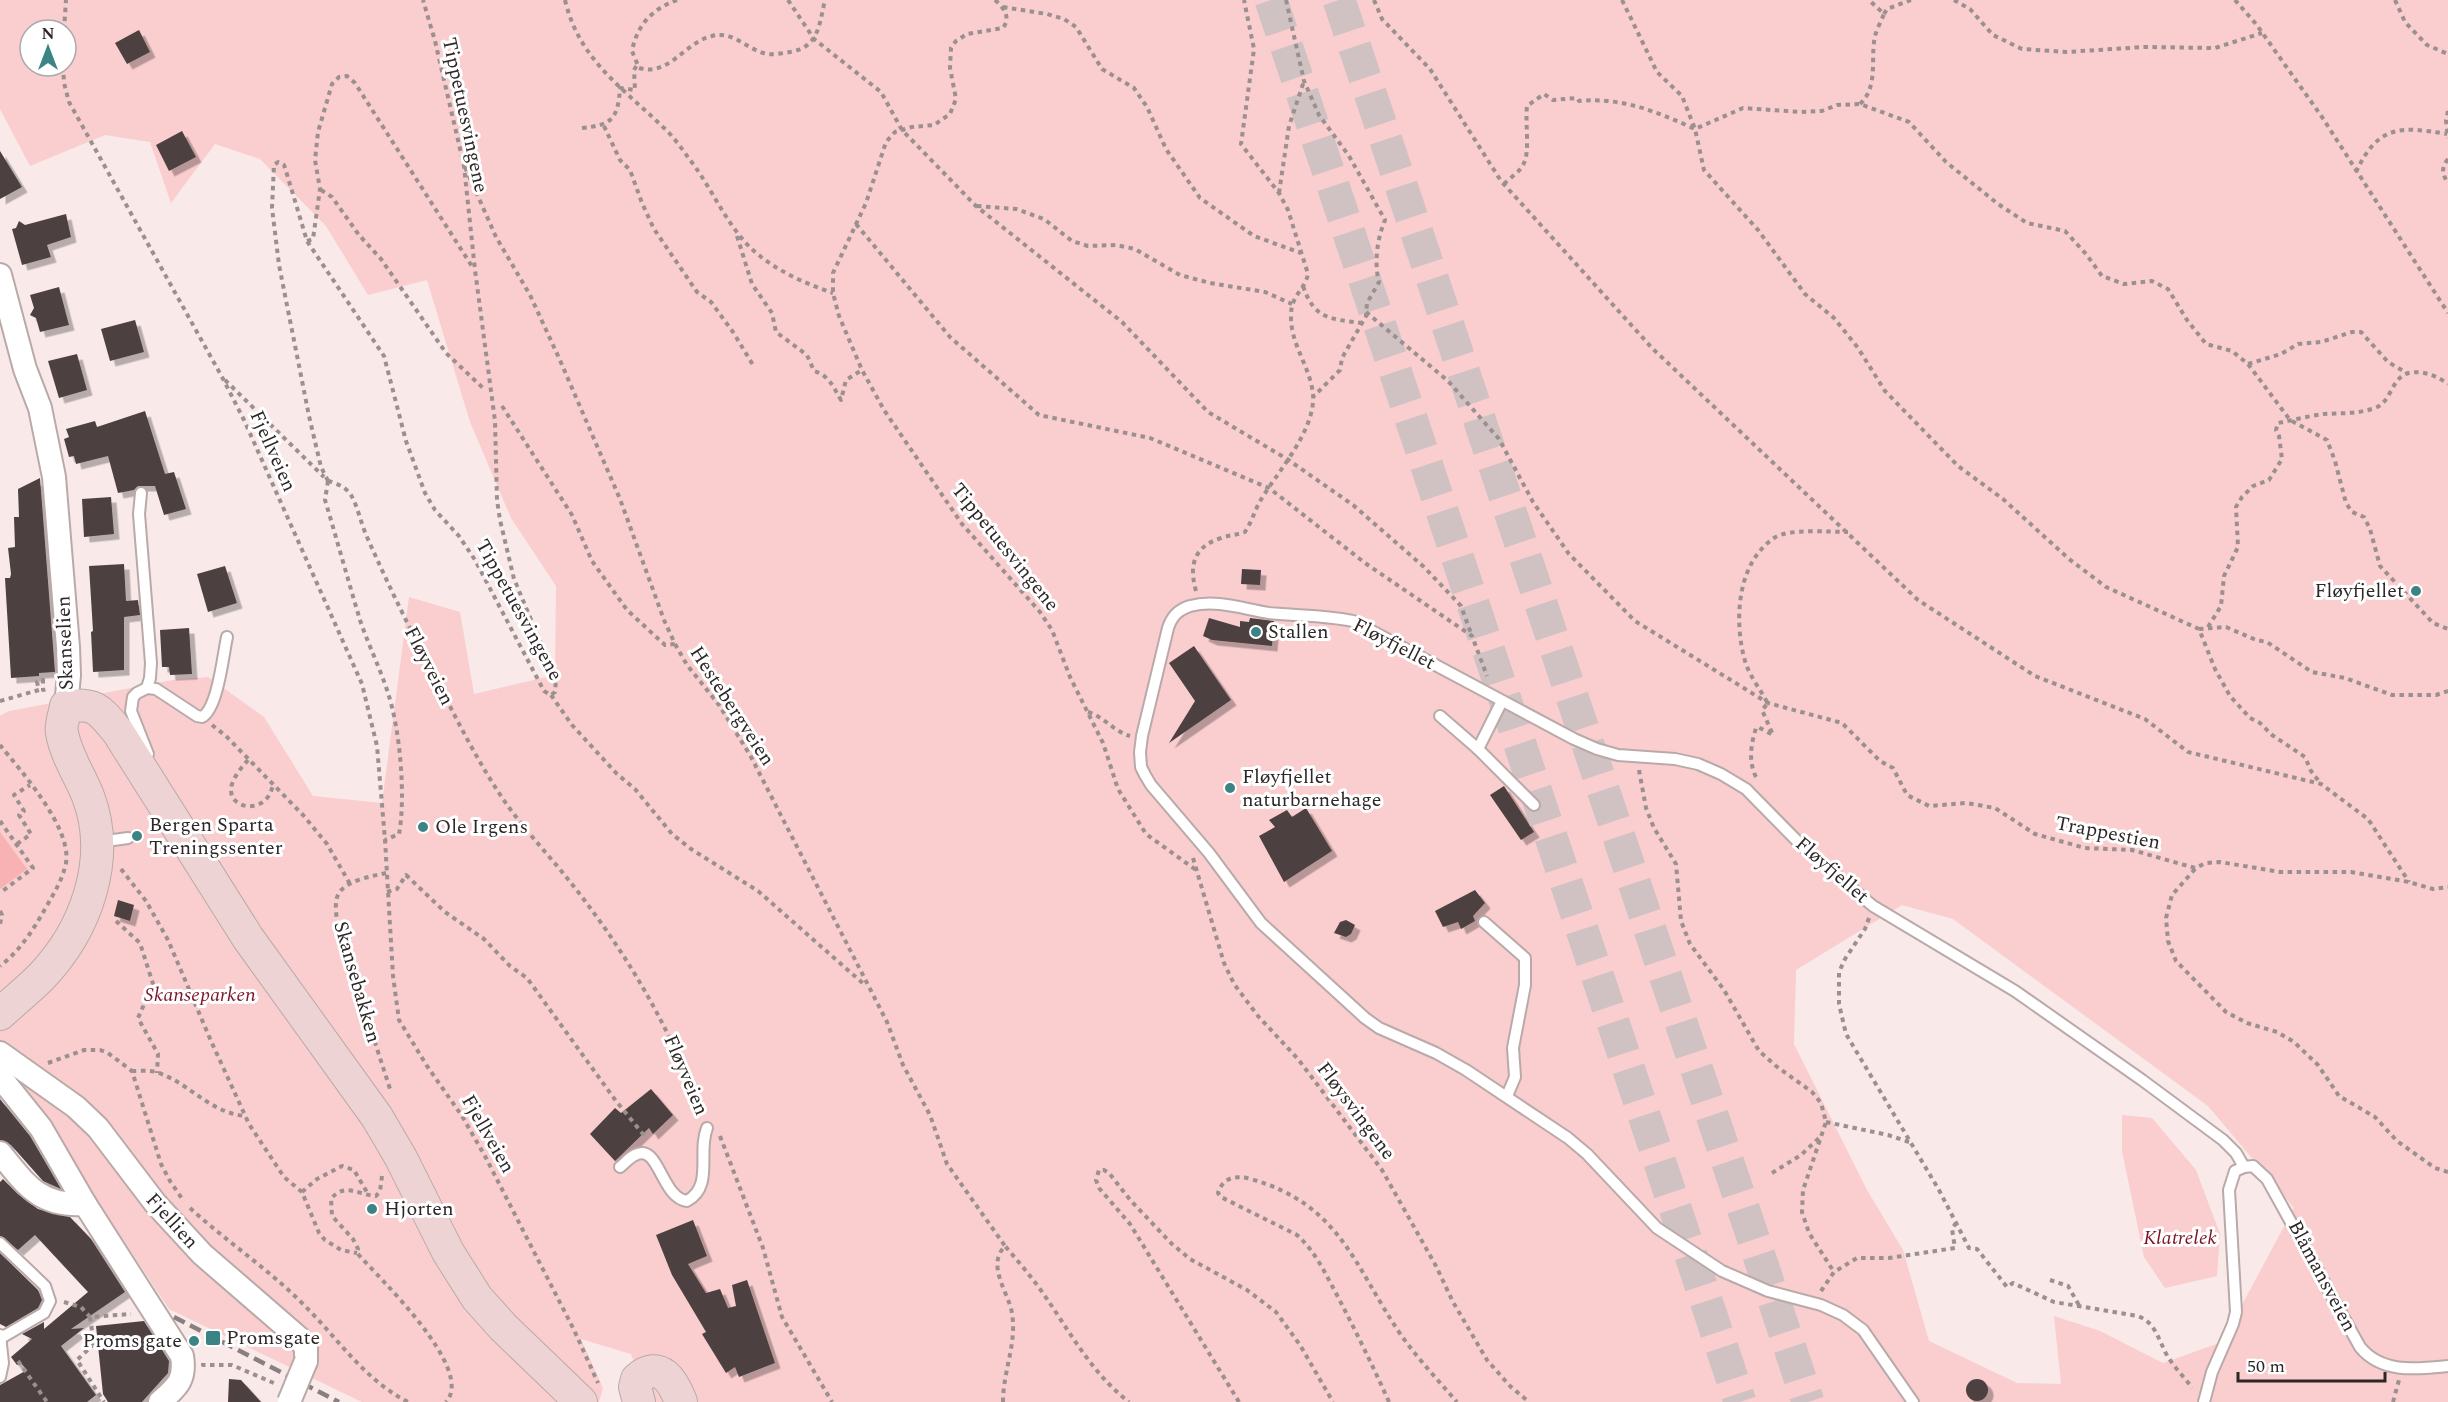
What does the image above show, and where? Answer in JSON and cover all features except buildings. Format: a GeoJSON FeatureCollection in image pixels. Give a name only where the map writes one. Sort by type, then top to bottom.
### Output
{"type":"FeatureCollection","features":[{"type":"Feature","properties":{"kind":"street","name":"Skanselien"},"geometry":{"type":"LineString","coordinates":[[0,275],[25,369],[40,408],[54,477],[69,675],[61,731],[96,819],[109,841],[74,934],[41,977],[0,1014]]}},
{"type":"Feature","properties":{"kind":"street"},"geometry":{"type":"LineString","coordinates":[[66,706],[86,704],[102,712],[118,732],[248,939],[377,1117],[401,1158],[448,1252],[477,1298],[503,1327],[591,1395]]}},
{"type":"Feature","properties":{"kind":"street","name":"Fjellien"},"geometry":{"type":"LineString","coordinates":[[0,1053],[76,1107],[98,1128],[154,1203],[202,1254],[299,1338],[306,1348],[306,1361],[287,1395]]}},
{"type":"Feature","properties":{"kind":"street"},"geometry":{"type":"LineString","coordinates":[[0,1077],[41,1128],[85,1204],[182,1356],[184,1373],[182,1378],[160,1402]]}},
{"type":"Feature","properties":{"kind":"street"},"geometry":{"type":"LineString","coordinates":[[3,1164],[35,1194],[56,1203],[85,1204]]}},
{"type":"Feature","properties":{"kind":"street"},"geometry":{"type":"LineString","coordinates":[[639,1402],[635,1387],[637,1379],[651,1371],[660,1372],[669,1378],[681,1402]]}},
{"type":"Feature","properties":{"kind":"lane"},"geometry":{"type":"LineString","coordinates":[[141,493],[139,514],[151,663],[147,688],[133,697],[131,711],[155,770],[152,783]]}},
{"type":"Feature","properties":{"kind":"lane","name":"Fløyfjellet"},"geometry":{"type":"LineString","coordinates":[[1913,1402],[1863,1330],[1843,1315],[1813,1303],[1745,1283],[1692,1252],[1657,1228],[1587,1154],[1507,1096],[1436,1053],[1393,1035],[1365,1018],[1261,923],[1209,853],[1145,775],[1142,767],[1140,752],[1142,735],[1171,619],[1178,612],[1200,604],[1218,604],[1270,613],[1333,616],[1353,621],[1574,740],[1597,749],[1637,757],[1675,759],[1698,764],[1721,774],[1746,789],[1804,848],[1873,906],[2015,991],[2142,1080],[2223,1140],[2236,1153],[2244,1167]]}},
{"type":"Feature","properties":{"kind":"lane"},"geometry":{"type":"LineString","coordinates":[[147,688],[164,693],[196,716],[202,717],[209,711],[214,699],[227,637]]}},
{"type":"Feature","properties":{"kind":"lane"},"geometry":{"type":"LineString","coordinates":[[1478,749],[1498,699]]}},
{"type":"Feature","properties":{"kind":"lane"},"geometry":{"type":"LineString","coordinates":[[1440,716],[1478,749],[1534,805]]}},
{"type":"Feature","properties":{"kind":"lane"},"geometry":{"type":"LineString","coordinates":[[1484,922],[1526,958],[1525,985],[1513,1048],[1515,1077],[1507,1096]]}},
{"type":"Feature","properties":{"kind":"lane","name":"Fløyveien"},"geometry":{"type":"LineString","coordinates":[[647,1155],[656,1163],[669,1190],[675,1196],[687,1201],[699,1193],[701,1186],[703,1145],[707,1128]]}},
{"type":"Feature","properties":{"kind":"lane"},"geometry":{"type":"LineString","coordinates":[[620,1167],[634,1155],[643,1153],[647,1155]]}},
{"type":"Feature","properties":{"kind":"lane"},"geometry":{"type":"LineString","coordinates":[[2204,1402],[2212,1372],[2236,1312],[2229,1190],[2235,1171],[2244,1167]]}},
{"type":"Feature","properties":{"kind":"lane","name":"Blåmansveien"},"geometry":{"type":"LineString","coordinates":[[2244,1167],[2253,1167],[2267,1179],[2360,1347],[2380,1365],[2404,1368],[2448,1366]]}},
{"type":"Feature","properties":{"kind":"lane"},"geometry":{"type":"LineString","coordinates":[[0,1243],[45,1286],[50,1301],[45,1313],[0,1336],[3,1363],[0,1377]]}},
{"type":"Feature","properties":{"kind":"path"},"geometry":{"type":"LineString","coordinates":[[65,18],[66,0]]}},
{"type":"Feature","properties":{"kind":"path","name":"Tippetuesvingene"},"geometry":{"type":"LineString","coordinates":[[328,481],[321,467],[309,416],[279,265],[272,208],[273,165],[278,162],[284,165],[307,241],[334,285],[384,356],[406,441],[425,493],[435,510],[459,536],[475,560],[544,691],[550,695],[555,692],[556,679],[514,579],[500,520],[497,500],[495,421],[464,166],[435,41],[423,0]]}},
{"type":"Feature","properties":{"kind":"path"},"geometry":{"type":"LineString","coordinates":[[565,0],[578,36],[601,70],[666,129],[700,173],[737,235],[752,284],[772,313],[779,336],[798,346],[807,355],[814,371],[834,384],[841,400],[846,380],[862,370]]}},
{"type":"Feature","properties":{"kind":"path"},"geometry":{"type":"LineString","coordinates":[[677,0],[652,13],[640,26],[632,51],[639,68],[656,69],[667,65],[697,41],[720,34],[732,36],[767,54],[800,50],[814,39],[825,0]]}},
{"type":"Feature","properties":{"kind":"path"},"geometry":{"type":"LineString","coordinates":[[788,0],[814,39],[882,92],[902,130],[976,206],[1122,322],[1208,412],[1287,459],[1353,505],[1424,567],[1461,606],[1498,699]]}},
{"type":"Feature","properties":{"kind":"path"},"geometry":{"type":"LineString","coordinates":[[902,130],[934,125],[950,114],[956,99],[950,68],[951,48],[956,41],[967,34],[1003,28],[1007,19],[1003,7],[995,0]]}},
{"type":"Feature","properties":{"kind":"path"},"geometry":{"type":"LineString","coordinates":[[1200,604],[1192,576],[1193,562],[1210,542],[1245,532],[1308,423],[1313,397],[1310,380],[1293,338],[1292,304],[1308,274],[1288,210],[1279,193],[1241,144],[1254,49],[1244,0]]}},
{"type":"Feature","properties":{"kind":"path"},"geometry":{"type":"LineString","coordinates":[[1286,0],[1304,81],[1319,115],[1349,156],[1385,220],[1378,244],[1376,274],[1379,282],[1367,303],[1362,323],[1342,358],[1340,370],[1313,397]]}},
{"type":"Feature","properties":{"kind":"path"},"geometry":{"type":"LineString","coordinates":[[1374,0],[1382,19],[1430,69],[1504,184],[1652,348],[1918,600],[2035,676],[2145,719],[2188,752],[2321,784]]}},
{"type":"Feature","properties":{"kind":"path"},"geometry":{"type":"LineString","coordinates":[[1622,0],[1657,72],[1682,96],[1695,129],[1704,170],[1758,230],[1805,294],[1834,318],[1858,348],[1885,391],[1958,466],[2003,499],[2069,558],[2106,587],[2199,629],[2226,627],[2256,640],[2267,642],[2312,672],[2345,678],[2392,695],[2436,695],[2448,691]]}},
{"type":"Feature","properties":{"kind":"path"},"geometry":{"type":"LineString","coordinates":[[1869,0],[1884,14]]}},
{"type":"Feature","properties":{"kind":"path"},"geometry":{"type":"LineString","coordinates":[[1860,104],[1867,97],[1871,87],[1875,35],[1884,14],[1887,9],[1911,0]]}},
{"type":"Feature","properties":{"kind":"path"},"geometry":{"type":"LineString","coordinates":[[1954,0],[1970,9],[1993,35],[2022,49],[2067,52],[2144,47],[2215,48],[2262,33]]}},
{"type":"Feature","properties":{"kind":"path"},"geometry":{"type":"LineString","coordinates":[[2235,0],[2262,33],[2322,117],[2448,313]]}},
{"type":"Feature","properties":{"kind":"path"},"geometry":{"type":"LineString","coordinates":[[2395,0],[2405,22],[2427,45],[2448,54]]}},
{"type":"Feature","properties":{"kind":"path"},"geometry":{"type":"LineString","coordinates":[[1003,7],[1056,17],[1076,27],[1102,69],[1134,88],[1147,107],[1166,149],[1200,198],[1254,236],[1301,253]]}},
{"type":"Feature","properties":{"kind":"path"},"geometry":{"type":"LineString","coordinates":[[620,88],[635,90],[634,70],[637,64]]}},
{"type":"Feature","properties":{"kind":"path"},"geometry":{"type":"LineString","coordinates":[[307,241],[313,239],[320,189],[315,160],[318,132],[332,84],[339,77],[347,76],[355,83],[475,270]]}},
{"type":"Feature","properties":{"kind":"path","name":"Fjellveien"},"geometry":{"type":"LineString","coordinates":[[64,78],[69,102],[244,420],[362,684],[377,746],[393,976],[399,1020],[462,1116],[486,1158],[574,1330],[591,1395]]}},
{"type":"Feature","properties":{"kind":"path"},"geometry":{"type":"LineString","coordinates":[[1279,193],[1289,126],[1304,81]]}},
{"type":"Feature","properties":{"kind":"path"},"geometry":{"type":"LineString","coordinates":[[582,128],[604,126],[614,117],[619,105],[620,88]]}},
{"type":"Feature","properties":{"kind":"path"},"geometry":{"type":"LineString","coordinates":[[1504,184],[1524,164],[1528,147],[1525,124],[1527,106],[1544,94],[1553,100],[1577,98],[1580,101],[1596,100],[1644,107],[1695,129],[1743,108],[1801,112],[1822,111],[1837,105],[1860,104],[1909,122],[1946,162],[1998,204],[2027,223],[2065,231],[2102,276],[2124,284],[2152,280],[2168,289],[2187,320],[2206,344],[2232,351],[2248,364],[2290,420],[2327,440],[2346,503],[2352,512],[2364,517],[2370,529],[2380,566],[2433,623],[2448,629]]}},
{"type":"Feature","properties":{"kind":"path"},"geometry":{"type":"LineString","coordinates":[[2356,172],[2365,152],[2375,141],[2391,133],[2404,129],[2419,129],[2447,136],[2448,111]]}},
{"type":"Feature","properties":{"kind":"path"},"geometry":{"type":"LineString","coordinates":[[604,126],[620,160],[630,170],[654,229],[697,292],[711,302],[733,332],[753,365]]}},
{"type":"Feature","properties":{"kind":"path","name":"Tippetuesvingene"},"geometry":{"type":"LineString","coordinates":[[902,130],[890,136],[886,142],[866,203],[833,273],[833,293],[839,316],[862,370],[884,410],[962,524],[1052,630],[1070,677],[1103,743],[1119,789],[1146,834],[1196,870]]}},
{"type":"Feature","properties":{"kind":"path"},"geometry":{"type":"LineString","coordinates":[[2448,159],[2442,171],[2448,183]]}},
{"type":"Feature","properties":{"kind":"path","name":"Hestebergveien"},"geometry":{"type":"LineString","coordinates":[[464,166],[496,237],[530,295],[559,357],[620,499],[675,644],[687,665],[719,705],[750,755],[886,1022],[903,1065],[930,1114],[947,1164],[1005,1246]]}},
{"type":"Feature","properties":{"kind":"path"},"geometry":{"type":"LineString","coordinates":[[320,189],[332,197],[359,236],[381,260],[446,353],[483,388]]}},
{"type":"Feature","properties":{"kind":"path"},"geometry":{"type":"LineString","coordinates":[[976,206],[1016,209],[1044,219],[1072,241],[1088,246],[1116,245],[1135,249],[1180,275],[1210,283],[1265,292],[1292,304]]}},
{"type":"Feature","properties":{"kind":"path"},"geometry":{"type":"LineString","coordinates":[[855,224],[950,337],[1039,415],[1150,438],[1269,488],[1365,563],[1472,636]]}},
{"type":"Feature","properties":{"kind":"path"},"geometry":{"type":"LineString","coordinates":[[737,235],[760,256],[801,282],[833,293]]}},
{"type":"Feature","properties":{"kind":"path"},"geometry":{"type":"LineString","coordinates":[[1303,286],[1309,303],[1321,315],[1362,323]]}},
{"type":"Feature","properties":{"kind":"path","name":"Trappestien"},"geometry":{"type":"LineString","coordinates":[[1366,312],[1448,381],[1499,439],[1533,502],[1569,554],[1635,621],[1768,703],[1842,723],[1880,761],[1893,768],[1907,795],[1929,806],[1966,803],[1995,808],[2035,834],[2085,848],[2132,850],[2195,868],[2212,861],[2220,861],[2280,872],[2351,872],[2409,882],[2433,890],[2448,887]]}},
{"type":"Feature","properties":{"kind":"path"},"geometry":{"type":"LineString","coordinates":[[2248,364],[2281,354],[2298,344],[2321,342],[2352,332],[2361,332],[2388,362],[2407,373],[2425,373],[2448,384]]}},
{"type":"Feature","properties":{"kind":"path"},"geometry":{"type":"LineString","coordinates":[[2208,627],[2221,606],[2224,576],[2238,547],[2236,507],[2253,486],[2269,480],[2282,459],[2276,430],[2278,423],[2323,414],[2354,413],[2375,408],[2385,404],[2396,383],[2407,373]]}},
{"type":"Feature","properties":{"kind":"path","name":"Fløyveien"},"geometry":{"type":"LineString","coordinates":[[222,377],[328,481],[337,483],[350,494],[365,534],[401,612],[447,703],[500,794],[574,887],[624,955],[643,986],[686,1068],[707,1128],[713,1128],[720,1134],[763,1248],[782,1317],[832,1402]]}},
{"type":"Feature","properties":{"kind":"path"},"geometry":{"type":"LineString","coordinates":[[502,406],[572,515],[592,561],[627,610],[666,645],[675,644]]}},
{"type":"Feature","properties":{"kind":"path"},"geometry":{"type":"LineString","coordinates":[[328,481],[325,500],[361,622],[389,695],[398,741],[403,789],[402,818],[399,834],[385,840]]}},
{"type":"Feature","properties":{"kind":"path"},"geometry":{"type":"LineString","coordinates":[[1758,800],[1760,786],[1752,768],[1751,743],[1758,727],[1773,735],[1762,710],[1768,703],[1746,664],[1738,626],[1742,586],[1756,556],[1775,537],[1800,532],[1848,532]]}},
{"type":"Feature","properties":{"kind":"path"},"geometry":{"type":"LineString","coordinates":[[2199,629],[2222,684],[2250,718],[2306,757],[2311,771],[2321,784],[2368,819],[2409,882]]}},
{"type":"Feature","properties":{"kind":"path","name":"Skanselien"},"geometry":{"type":"LineString","coordinates":[[0,701],[39,690],[37,682],[43,680],[43,690],[47,689],[47,680]]}},
{"type":"Feature","properties":{"kind":"path"},"geometry":{"type":"LineString","coordinates":[[550,695],[572,725],[634,789],[672,834],[691,849],[758,891],[868,988]]}},
{"type":"Feature","properties":{"kind":"path"},"geometry":{"type":"LineString","coordinates":[[1087,712],[1101,716],[1125,735],[1132,737],[1142,735]]}},
{"type":"Feature","properties":{"kind":"path"},"geometry":{"type":"LineString","coordinates":[[202,717],[226,736],[273,783],[327,844],[350,884],[386,873]]}},
{"type":"Feature","properties":{"kind":"path"},"geometry":{"type":"LineString","coordinates":[[0,745],[30,784],[59,829],[65,844],[66,861],[59,888],[33,931],[0,966]]}},
{"type":"Feature","properties":{"kind":"path"},"geometry":{"type":"LineString","coordinates":[[1637,757],[1646,808],[1654,828],[1676,864],[1681,921],[1690,944],[1724,990],[1759,1051],[1812,1092],[1821,1103],[1826,1122],[1803,1190],[1802,1212],[1809,1233],[1834,1272]]}},
{"type":"Feature","properties":{"kind":"path"},"geometry":{"type":"LineString","coordinates":[[248,760],[232,784],[232,793],[236,802],[246,807],[260,805],[271,795],[273,783]]}},
{"type":"Feature","properties":{"kind":"path"},"geometry":{"type":"LineString","coordinates":[[17,844],[31,834],[19,815],[24,811],[14,795],[30,784]]}},
{"type":"Feature","properties":{"kind":"path"},"geometry":{"type":"LineString","coordinates":[[0,821],[33,868],[0,893]]}},
{"type":"Feature","properties":{"kind":"path","name":"Fløysvingene"},"geometry":{"type":"LineString","coordinates":[[1186,827],[1196,870],[1224,963],[1234,984],[1258,1016],[1298,1059],[1382,1170],[1487,1360],[1510,1386],[1529,1402]]}},
{"type":"Feature","properties":{"kind":"path"},"geometry":{"type":"LineString","coordinates":[[109,841],[129,879],[161,927],[245,1116],[278,1168],[290,1183],[302,1192],[310,1215],[325,1239],[341,1250],[357,1253]]}},
{"type":"Feature","properties":{"kind":"path"},"geometry":{"type":"LineString","coordinates":[[2195,868],[2172,895],[2166,918],[2168,941],[2176,961],[2226,1012],[2247,1023],[2277,1032],[2294,1042],[2318,1065],[2340,1096],[2375,1117],[2397,1141],[2434,1168],[2448,1172]]}},
{"type":"Feature","properties":{"kind":"path"},"geometry":{"type":"LineString","coordinates":[[387,892],[397,889],[406,875],[445,912],[484,939],[510,966],[527,978],[616,1101],[645,1136],[649,1143],[647,1155]]}},
{"type":"Feature","properties":{"kind":"path","name":"Skansebakken"},"geometry":{"type":"LineString","coordinates":[[350,884],[339,892],[337,897],[339,931],[394,1102]]}},
{"type":"Feature","properties":{"kind":"path"},"geometry":{"type":"LineString","coordinates":[[1873,906],[1865,929],[1845,958],[1839,972],[1839,1004],[1846,1034],[1970,1248],[1977,1249],[2007,1287],[2013,1283],[2054,1302],[2138,1316],[2148,1320],[2154,1326],[2169,1357],[2204,1402]]}},
{"type":"Feature","properties":{"kind":"path"},"geometry":{"type":"LineString","coordinates":[[0,910],[2,915],[0,924]]}},
{"type":"Feature","properties":{"kind":"path"},"geometry":{"type":"LineString","coordinates":[[116,921],[140,944],[153,984],[138,1018],[158,1054],[158,1073]]}},
{"type":"Feature","properties":{"kind":"path"},"geometry":{"type":"LineString","coordinates":[[25,1070],[84,1050],[100,1050],[108,1053],[132,1071],[158,1073],[185,1087],[224,1113],[245,1116]]}},
{"type":"Feature","properties":{"kind":"path"},"geometry":{"type":"LineString","coordinates":[[132,1071],[161,1164],[181,1198],[212,1228],[302,1302],[353,1360],[374,1380],[408,1402]]}},
{"type":"Feature","properties":{"kind":"path"},"geometry":{"type":"LineString","coordinates":[[1826,1122],[1888,1135],[1909,1142]]}},
{"type":"Feature","properties":{"kind":"path"},"geometry":{"type":"LineString","coordinates":[[1772,1173],[1801,1155],[1820,1137]]}},
{"type":"Feature","properties":{"kind":"path"},"geometry":{"type":"LineString","coordinates":[[302,1192],[317,1179],[333,1170],[342,1167],[354,1170],[368,1194],[350,1190],[339,1191],[332,1197],[330,1207],[336,1223],[356,1244],[357,1253],[404,1304],[444,1359],[452,1380],[452,1390],[446,1402]]}},
{"type":"Feature","properties":{"kind":"path"},"geometry":{"type":"LineString","coordinates":[[1239,1402],[1130,1224],[1099,1188],[1096,1180],[1099,1170],[1109,1173],[1139,1209],[1172,1244],[1190,1259],[1247,1290],[1276,1312],[1318,1374],[1333,1402]]}},
{"type":"Feature","properties":{"kind":"path"},"geometry":{"type":"LineString","coordinates":[[1389,1402],[1363,1345],[1307,1244],[1281,1226],[1221,1197],[1218,1193],[1221,1186],[1232,1177],[1241,1176],[1287,1193],[1322,1217],[1356,1259],[1402,1336],[1456,1402]]}},
{"type":"Feature","properties":{"kind":"path"},"geometry":{"type":"LineString","coordinates":[[1813,1303],[1834,1272],[1857,1258],[1889,1258],[1955,1248],[1952,1229],[1956,1223]]}},
{"type":"Feature","properties":{"kind":"path"},"geometry":{"type":"LineString","coordinates":[[1003,1402],[1003,1387],[1013,1347],[1014,1327],[1011,1309],[997,1268],[998,1257],[1005,1246],[1041,1290],[1102,1378],[1129,1402]]}},
{"type":"Feature","properties":{"kind":"path"},"geometry":{"type":"LineString","coordinates":[[2050,1280],[2068,1286],[2080,1307]]}},
{"type":"Feature","properties":{"kind":"path"},"geometry":{"type":"LineString","coordinates":[[57,1299],[81,1307],[90,1317],[94,1344],[77,1360],[104,1402]]}},
{"type":"Feature","properties":{"kind":"path"},"geometry":{"type":"LineString","coordinates":[[90,1317],[138,1314]]}},
{"type":"Feature","properties":{"kind":"path"},"geometry":{"type":"LineString","coordinates":[[204,1339],[213,1338]]}},
{"type":"Feature","properties":{"kind":"path"},"geometry":{"type":"LineString","coordinates":[[182,1356],[189,1345],[202,1354],[203,1365],[232,1365],[287,1395]]}},
{"type":"Feature","properties":{"kind":"path"},"geometry":{"type":"LineString","coordinates":[[14,1355],[47,1402]]}},
{"type":"Feature","properties":{"kind":"path"},"geometry":{"type":"LineString","coordinates":[[2393,1402],[2395,1388],[2404,1368]]}},
{"type":"Feature","properties":{"kind":"green space","name":"Skanseparken"},"geometry":{"type":"Polygon","coordinates":[[[0,0],[2448,0],[2448,1402],[649,1402],[631,1354],[581,1339],[603,1388],[599,1402],[362,1402],[169,1309],[38,1111],[0,1060],[0,716],[9,711],[173,680],[208,677],[264,717],[313,796],[382,803],[409,597],[460,612],[474,694],[555,675],[556,586],[511,518],[470,422],[427,280],[368,295],[326,226],[260,159],[215,144],[171,203],[150,142],[105,135],[30,166],[0,109],[0,0]],[[1902,905],[1796,970],[1794,1044],[1867,1190],[1903,1250],[1929,1341],[2017,1383],[2061,1384],[2054,1316],[2100,1331],[2163,1363],[2222,1342],[2294,1208],[2208,1106],[1953,919],[1902,905]]]}},
{"type":"Feature","properties":{"kind":"green space","name":"Klatrelek"},"geometry":{"type":"Polygon","coordinates":[[[2122,1115],[2152,1118],[2196,1170],[2220,1234],[2217,1276],[2165,1288],[2144,1257],[2122,1151],[2122,1115]]]}},
{"type":"Feature","properties":{"kind":"shaded area"},"geometry":{"type":"Polygon","coordinates":[[[0,832],[27,869],[0,889],[0,832]]]}},
{"type":"Feature","properties":{"kind":"tunnel"},"geometry":{"type":"LineString","coordinates":[[1271,0],[1740,1402]]}},
{"type":"Feature","properties":{"kind":"tunnel"},"geometry":{"type":"LineString","coordinates":[[1339,0],[1808,1402]]}},
{"type":"Feature","properties":{"kind":"railway"},"geometry":{"type":"LineString","coordinates":[[174,1317],[339,1402]]}},
{"type":"Feature","properties":{"kind":"place","name":"Fløyfjellet"},"geometry":{"type":"Point","coordinates":[2416,591]}},
{"type":"Feature","properties":{"kind":"place","name":"Stallen"},"geometry":{"type":"Point","coordinates":[1256,632]}},
{"type":"Feature","properties":{"kind":"place","name":"Fløyfjellet naturbarnehage"},"geometry":{"type":"Point","coordinates":[1230,788]}},
{"type":"Feature","properties":{"kind":"place","name":"Ole Irgens"},"geometry":{"type":"Point","coordinates":[423,827]}},
{"type":"Feature","properties":{"kind":"place","name":"Bergen Sparta Treningssenter"},"geometry":{"type":"Point","coordinates":[137,836]}},
{"type":"Feature","properties":{"kind":"place","name":"Hjorten"},"geometry":{"type":"Point","coordinates":[372,1209]}},
{"type":"Feature","properties":{"kind":"place","name":"Promsgate"},"geometry":{"type":"Point","coordinates":[213,1338]}},
{"type":"Feature","properties":{"kind":"place","name":"Proms gate"},"geometry":{"type":"Point","coordinates":[194,1341]}}]}
